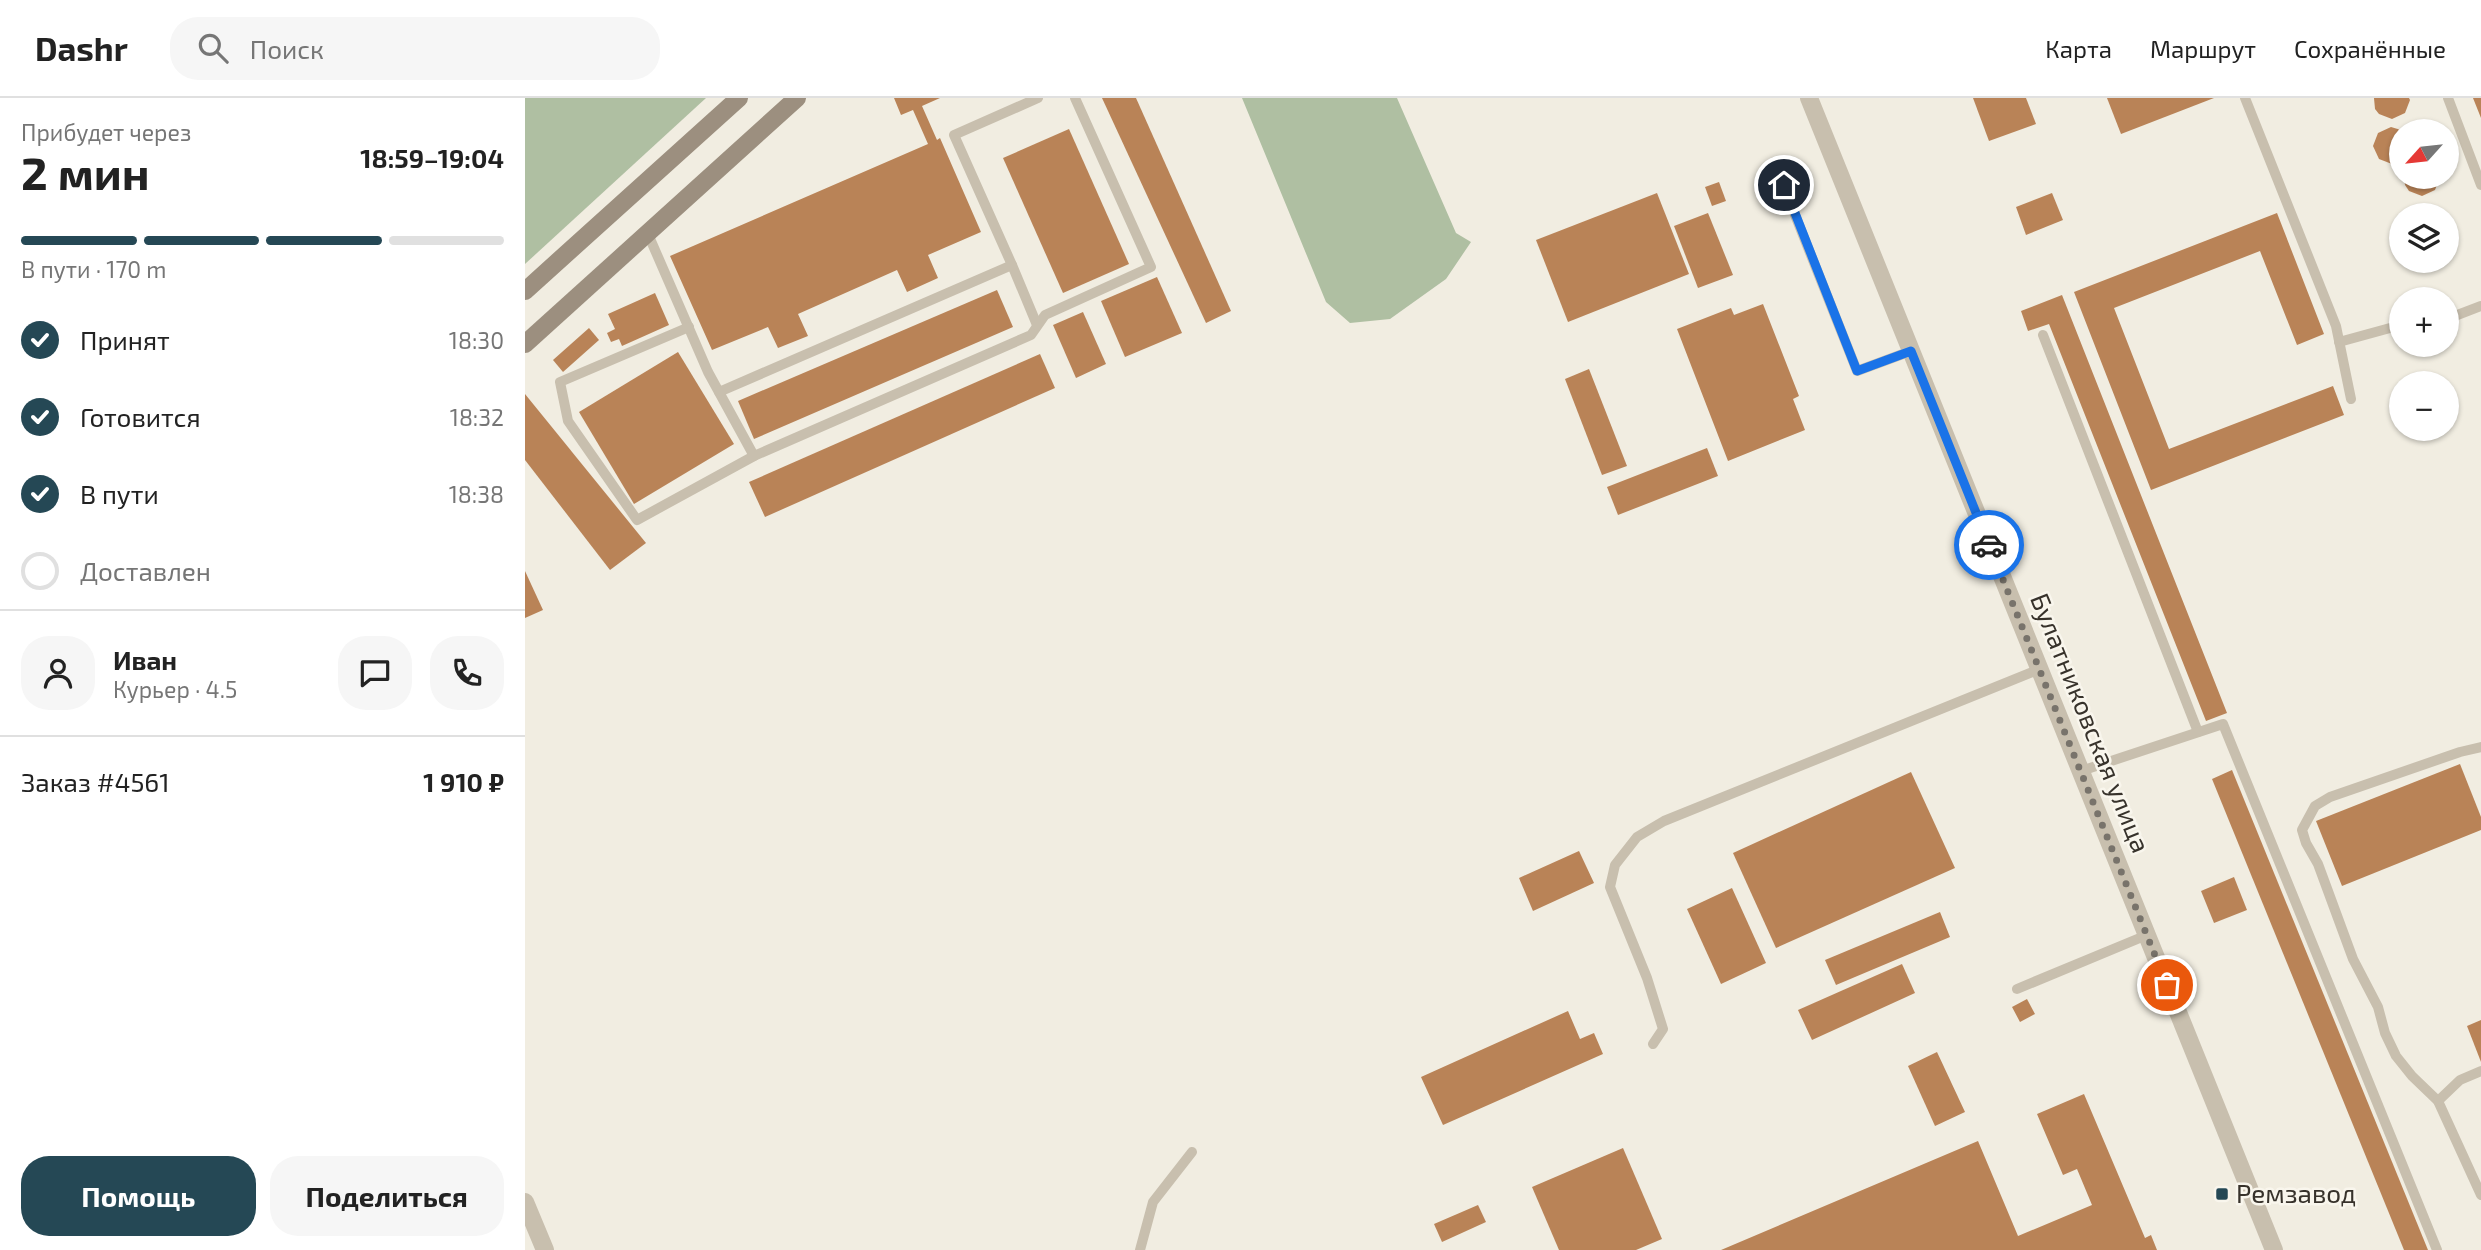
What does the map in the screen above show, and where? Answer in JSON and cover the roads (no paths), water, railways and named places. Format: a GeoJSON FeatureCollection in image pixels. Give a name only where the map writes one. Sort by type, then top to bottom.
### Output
{"type":"FeatureCollection","features":[{"type":"Feature","properties":{"kind":"main road"},"geometry":{"type":"LineString","coordinates":[[525,291],[739,98]]}},
{"type":"Feature","properties":{"kind":"main road"},"geometry":{"type":"LineString","coordinates":[[525,344],[797,98]]}},
{"type":"Feature","properties":{"kind":"street","name":"Булатниковская улица"},"geometry":{"type":"LineString","coordinates":[[1809,98],[2274,1250]]}},
{"type":"Feature","properties":{"kind":"street"},"geometry":{"type":"LineString","coordinates":[[525,1202],[545,1250]]}},
{"type":"Feature","properties":{"kind":"lane"},"geometry":{"type":"LineString","coordinates":[[1038,98],[954,135],[1038,325]]}},
{"type":"Feature","properties":{"kind":"lane"},"geometry":{"type":"LineString","coordinates":[[689,327],[560,382],[568,421],[637,520],[754,456],[1031,335],[1045,314],[1151,268],[1075,98]]}},
{"type":"Feature","properties":{"kind":"lane"},"geometry":{"type":"LineString","coordinates":[[2245,98],[2336,326],[2351,399]]}},
{"type":"Feature","properties":{"kind":"lane"},"geometry":{"type":"LineString","coordinates":[[2448,98],[2481,185]]}},
{"type":"Feature","properties":{"kind":"lane"},"geometry":{"type":"LineString","coordinates":[[1774,162],[1857,371],[1911,351]]}},
{"type":"Feature","properties":{"kind":"lane"},"geometry":{"type":"LineString","coordinates":[[648,234],[719,393],[754,456]]}},
{"type":"Feature","properties":{"kind":"lane"},"geometry":{"type":"LineString","coordinates":[[719,393],[1012,265]]}},
{"type":"Feature","properties":{"kind":"lane"},"geometry":{"type":"LineString","coordinates":[[2459,314],[2481,306]]}},
{"type":"Feature","properties":{"kind":"lane"},"geometry":{"type":"LineString","coordinates":[[2339,342],[2389,328]]}},
{"type":"Feature","properties":{"kind":"lane"},"geometry":{"type":"LineString","coordinates":[[2043,335],[2199,732]]}},
{"type":"Feature","properties":{"kind":"lane"},"geometry":{"type":"LineString","coordinates":[[1653,1044],[1663,1029],[1647,978],[1610,887],[1615,865],[1637,836],[1664,821],[2040,669]]}},
{"type":"Feature","properties":{"kind":"lane"},"geometry":{"type":"LineString","coordinates":[[2081,772],[2223,723],[2437,1250]]}},
{"type":"Feature","properties":{"kind":"lane"},"geometry":{"type":"LineString","coordinates":[[2481,747],[2330,797],[2315,806],[2302,830],[2305,843],[2318,864],[2353,959],[2378,1007],[2385,1033],[2396,1056],[2411,1076],[2438,1101],[2481,1195]]}},
{"type":"Feature","properties":{"kind":"lane"},"geometry":{"type":"LineString","coordinates":[[2017,989],[2147,935]]}},
{"type":"Feature","properties":{"kind":"lane"},"geometry":{"type":"LineString","coordinates":[[2438,1101],[2460,1080],[2481,1071]]}},
{"type":"Feature","properties":{"kind":"lane"},"geometry":{"type":"LineString","coordinates":[[1140,1250],[1153,1202],[1192,1152]]}},
{"type":"Feature","properties":{"kind":"place","name":"Ремзавод"},"geometry":{"type":"Point","coordinates":[2222,1194]}}]}
